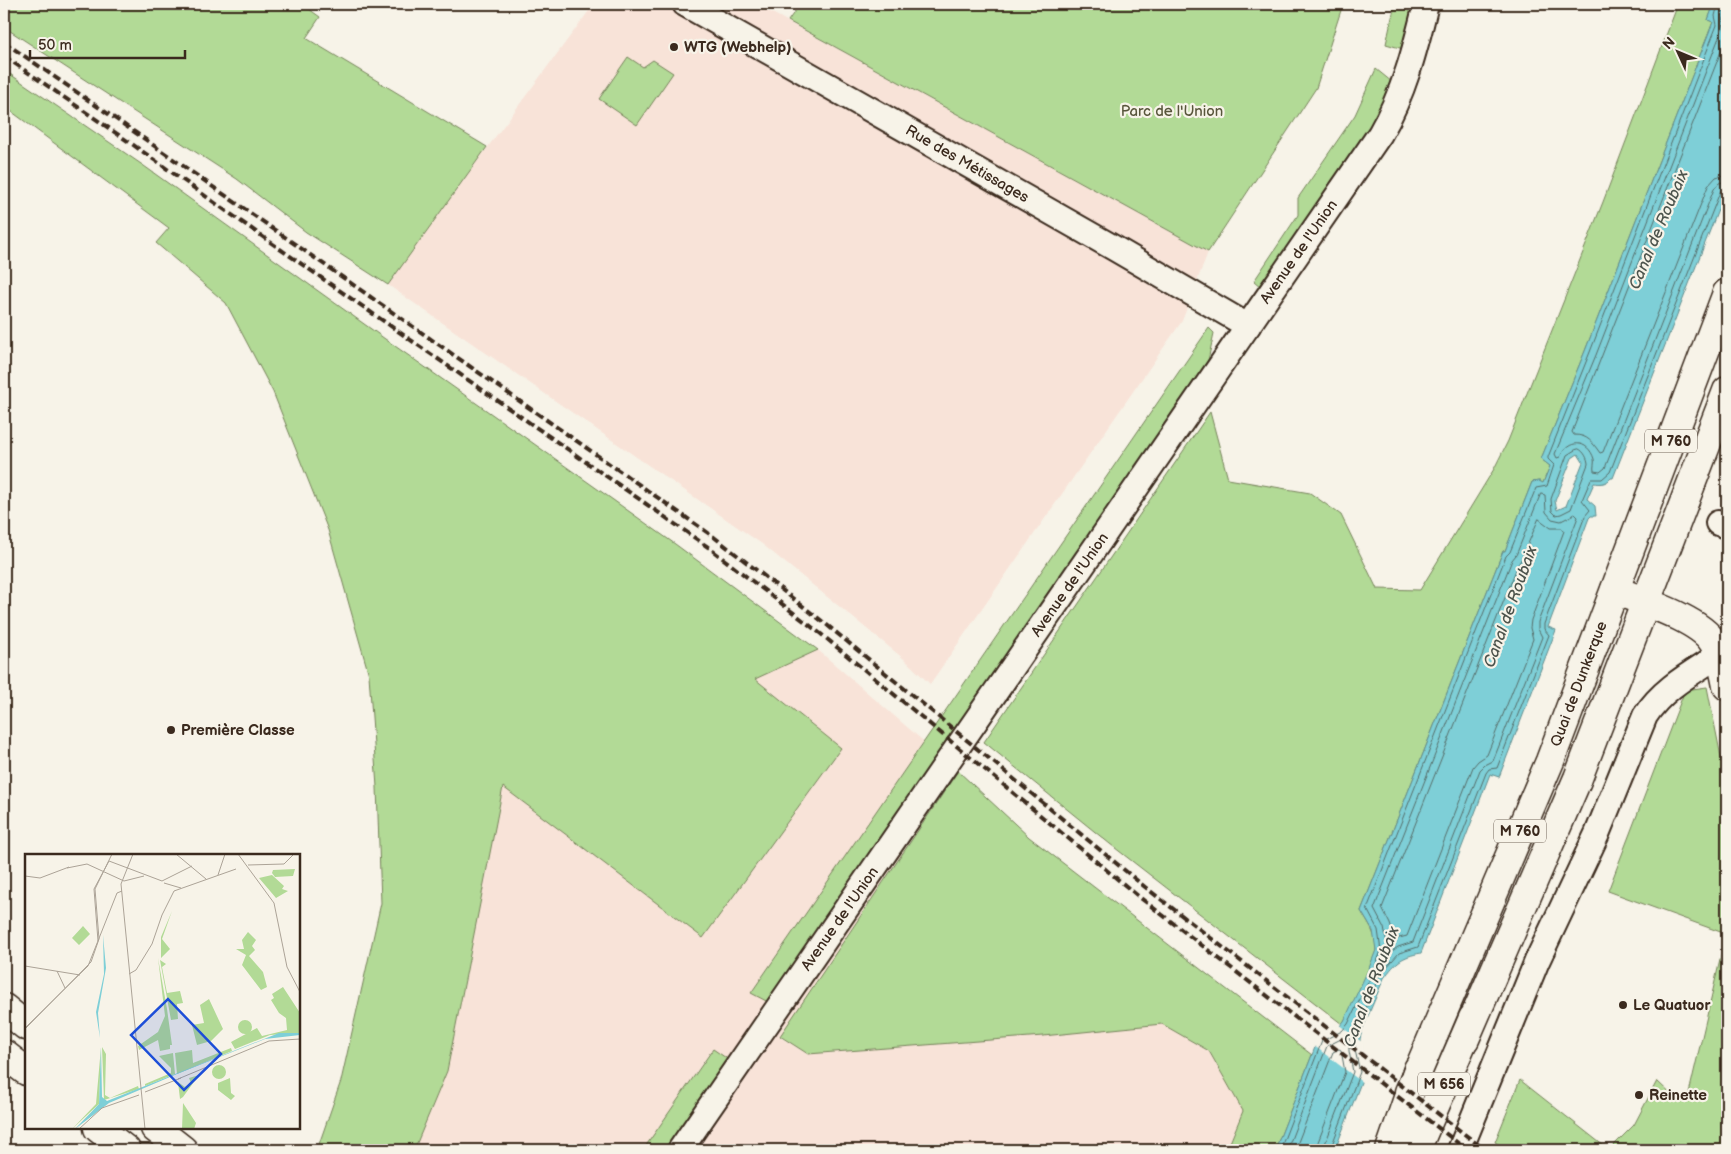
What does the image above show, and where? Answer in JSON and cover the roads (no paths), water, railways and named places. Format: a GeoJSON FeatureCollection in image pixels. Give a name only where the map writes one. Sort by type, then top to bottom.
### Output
{"type":"FeatureCollection","features":[{"type":"Feature","properties":{"kind":"main road","name":"Quai de Dunkerque"},"geometry":{"type":"LineString","coordinates":[[1418,1069],[1550,761],[1727,294]]}},
{"type":"Feature","properties":{"kind":"main road","name":"M 760"},"geometry":{"type":"LineString","coordinates":[[1423,1150],[1473,1018],[1578,778],[1727,391]]}},
{"type":"Feature","properties":{"kind":"main road"},"geometry":{"type":"LineString","coordinates":[[1615,590],[1699,628],[1710,637],[1719,655],[1727,686]]}},
{"type":"Feature","properties":{"kind":"main road"},"geometry":{"type":"LineString","coordinates":[[4,1008],[25,1025]]}},
{"type":"Feature","properties":{"kind":"main road","name":"M 656"},"geometry":{"type":"LineString","coordinates":[[1416,1150],[1473,1018]]}},
{"type":"Feature","properties":{"kind":"main road"},"geometry":{"type":"LineString","coordinates":[[4,1054],[25,1070]]}},
{"type":"Feature","properties":{"kind":"main road","name":"M 760"},"geometry":{"type":"LineString","coordinates":[[1383,1150],[1418,1069]]}},
{"type":"Feature","properties":{"kind":"main road","name":"M 656"},"geometry":{"type":"LineString","coordinates":[[1390,1150],[1418,1069]]}},
{"type":"Feature","properties":{"kind":"main road"},"geometry":{"type":"LineString","coordinates":[[99,1129],[126,1150]]}},
{"type":"Feature","properties":{"kind":"main road"},"geometry":{"type":"LineString","coordinates":[[156,1129],[183,1150]]}},
{"type":"Feature","properties":{"kind":"street","name":"Rue des Métissages"},"geometry":{"type":"LineString","coordinates":[[685,4],[1248,326]]}},
{"type":"Feature","properties":{"kind":"street","name":"Avenue de l'Union"},"geometry":{"type":"LineString","coordinates":[[680,1150],[1368,152],[1387,122],[1400,95],[1412,63],[1426,4]]}},
{"type":"Feature","properties":{"kind":"street"},"geometry":{"type":"LineString","coordinates":[[1460,1150],[1537,961],[1597,834],[1645,716],[1653,703],[1663,693],[1719,655]]}},
{"type":"Feature","properties":{"kind":"water","name":"Canal de Roubaix"},"geometry":{"type":"Polygon","coordinates":[[[1714,4],[1727,4],[1727,187],[1613,478],[1603,483],[1594,483],[1587,499],[1595,506],[1596,516],[1589,518],[1548,627],[1556,630],[1499,777],[1490,774],[1421,953],[1409,956],[1392,967],[1384,978],[1362,1030],[1360,1049],[1365,1072],[1335,1150],[1275,1150],[1319,1037],[1339,1027],[1344,1021],[1376,950],[1373,931],[1361,911],[1532,482],[1539,481],[1543,483],[1550,466],[1541,459],[1713,22],[1708,20],[1714,4]],[[1578,454],[1572,458],[1555,501],[1557,510],[1566,506],[1583,462],[1578,454]]]}},
{"type":"Feature","properties":{"kind":"railway"},"geometry":{"type":"LineString","coordinates":[[4,42],[714,537],[827,625],[1145,887],[1485,1150]]}},
{"type":"Feature","properties":{"kind":"railway"},"geometry":{"type":"LineString","coordinates":[[4,56],[708,547],[821,634],[1138,896],[1467,1150]]}},
{"type":"Feature","properties":{"kind":"place","name":"WTG (Webhelp)"},"geometry":{"type":"Point","coordinates":[674,47]}},
{"type":"Feature","properties":{"kind":"place","name":"Première Classe"},"geometry":{"type":"Point","coordinates":[171,730]}},
{"type":"Feature","properties":{"kind":"place","name":"Le Quatuor"},"geometry":{"type":"Point","coordinates":[1623,1005]}},
{"type":"Feature","properties":{"kind":"place","name":"Reinette"},"geometry":{"type":"Point","coordinates":[1639,1095]}},
{"type":"Feature","properties":{"kind":"park label","name":"Parc de l'Union"},"geometry":{"type":"Point","coordinates":[1172,111]}}]}
